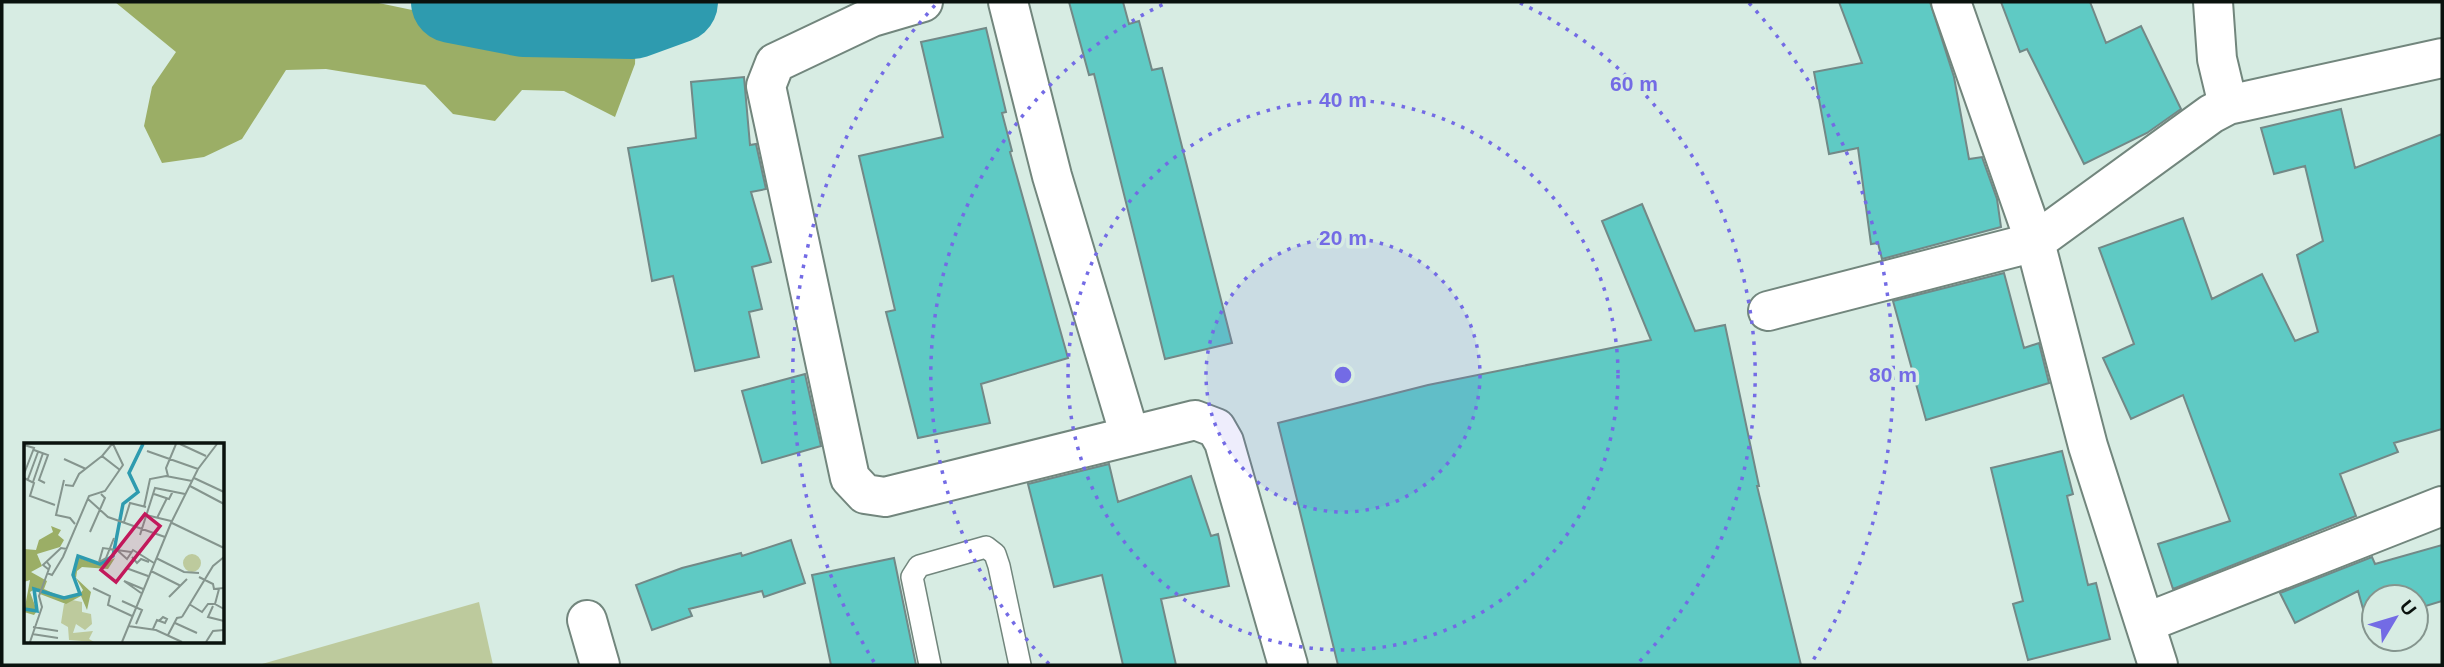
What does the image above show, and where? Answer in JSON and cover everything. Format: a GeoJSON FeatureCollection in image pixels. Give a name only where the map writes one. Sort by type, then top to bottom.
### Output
{"type":"FeatureCollection","features":[{"type":"Feature","properties":{"kind":"street"},"geometry":{"type":"LineString","coordinates":[[923,2],[869,9],[775,64],[766,86],[850,478],[865,494],[885,497],[1195,420],[1216,428],[1224,442],[1288,665]]}},
{"type":"Feature","properties":{"kind":"street"},"geometry":{"type":"LineString","coordinates":[[1008,2],[1052,176],[1130,436]]}},
{"type":"Feature","properties":{"kind":"street"},"geometry":{"type":"LineString","coordinates":[[1951,2],[2035,242],[2088,446],[2158,665]]}},
{"type":"Feature","properties":{"kind":"street"},"geometry":{"type":"LineString","coordinates":[[2213,2],[2217,60],[2228,105]]}},
{"type":"Feature","properties":{"kind":"street"},"geometry":{"type":"LineString","coordinates":[[1768,311],[2035,242],[2211,114],[2228,105],[2439,69]]}},
{"type":"Feature","properties":{"kind":"street"},"geometry":{"type":"LineString","coordinates":[[2145,624],[2442,506]]}},
{"type":"Feature","properties":{"kind":"street"},"geometry":{"type":"LineString","coordinates":[[587,620],[600,665]]}},
{"type":"Feature","properties":{"kind":"lane"},"geometry":{"type":"LineString","coordinates":[[930,665],[912,577],[919,566],[986,547],[995,554],[999,566],[1020,665]]}},
{"type":"Feature","properties":{"kind":"green space"},"geometry":{"type":"Polygon","coordinates":[[[115,2],[374,2],[522,33],[636,35],[635,64],[615,117],[564,91],[522,90],[495,121],[453,114],[425,85],[326,69],[286,70],[242,139],[204,157],[162,163],[144,126],[152,87],[176,52],[115,2]]]}},
{"type":"Feature","properties":{"kind":"green space"},"geometry":{"type":"Polygon","coordinates":[[[479,602],[493,665],[262,665],[262,664],[479,602]]]}},
{"type":"Feature","properties":{"kind":"building"},"geometry":{"type":"Polygon","coordinates":[[[1069,2],[1123,2],[1129,24],[1139,21],[1152,70],[1162,68],[1232,343],[1165,359],[1094,74],[1089,75],[1069,2]]]}},
{"type":"Feature","properties":{"kind":"building"},"geometry":{"type":"Polygon","coordinates":[[[1839,2],[1930,2],[1954,77],[1969,159],[1982,157],[1997,199],[2001,227],[1882,259],[1878,243],[1871,244],[1858,148],[1829,154],[1814,72],[1862,63],[1839,2]]]}},
{"type":"Feature","properties":{"kind":"building"},"geometry":{"type":"Polygon","coordinates":[[[2001,2],[2090,2],[2106,43],[2141,26],[2181,109],[2147,133],[2084,164],[2027,49],[2020,52],[2001,2]]]}},
{"type":"Feature","properties":{"kind":"building"},"geometry":{"type":"Polygon","coordinates":[[[986,28],[1006,112],[1002,113],[1012,151],[1010,152],[1068,358],[981,384],[990,423],[918,438],[886,312],[895,310],[859,156],[943,137],[921,42],[986,28]]]}},
{"type":"Feature","properties":{"kind":"building"},"geometry":{"type":"Polygon","coordinates":[[[744,77],[750,145],[756,144],[766,189],[751,192],[771,262],[752,267],[762,309],[749,312],[759,357],[695,371],[673,276],[652,281],[628,148],[696,138],[691,82],[744,77]]]}},
{"type":"Feature","properties":{"kind":"building"},"geometry":{"type":"Polygon","coordinates":[[[2341,109],[2355,168],[2442,134],[2442,429],[2394,443],[2398,452],[2340,474],[2356,516],[2173,589],[2158,544],[2230,521],[2183,395],[2131,419],[2103,358],[2134,344],[2099,248],[2183,218],[2212,299],[2262,274],[2295,341],[2318,332],[2297,255],[2323,241],[2305,166],[2274,174],[2261,128],[2341,109]]]}},
{"type":"Feature","properties":{"kind":"building"},"geometry":{"type":"Polygon","coordinates":[[[1642,204],[1695,331],[1725,325],[1757,486],[1801,665],[1338,665],[1278,423],[1428,385],[1651,340],[1602,221],[1642,204]]]}},
{"type":"Feature","properties":{"kind":"building"},"geometry":{"type":"Polygon","coordinates":[[[2004,273],[2024,348],[2039,343],[2049,383],[1926,420],[1893,301],[2004,273]]]}},
{"type":"Feature","properties":{"kind":"building"},"geometry":{"type":"Polygon","coordinates":[[[805,374],[821,446],[762,463],[742,391],[805,374]]]}},
{"type":"Feature","properties":{"kind":"building"},"geometry":{"type":"Polygon","coordinates":[[[2062,451],[2073,494],[2067,496],[2088,585],[2096,583],[2110,639],[2028,660],[2013,604],[2023,601],[1991,468],[2062,451]]]}},
{"type":"Feature","properties":{"kind":"building"},"geometry":{"type":"Polygon","coordinates":[[[1109,464],[1118,502],[1191,476],[1211,536],[1218,534],[1229,586],[1161,599],[1176,665],[1123,665],[1102,575],[1054,587],[1028,484],[1109,464]]]}},
{"type":"Feature","properties":{"kind":"building"},"geometry":{"type":"Polygon","coordinates":[[[791,540],[805,583],[764,597],[762,591],[689,609],[692,616],[652,630],[636,585],[682,568],[741,553],[742,556],[791,540]]]}},
{"type":"Feature","properties":{"kind":"building"},"geometry":{"type":"Polygon","coordinates":[[[2442,545],[2442,601],[2430,605],[2430,583],[2360,583],[2360,598],[2358,591],[2295,623],[2280,593],[2372,557],[2375,564],[2442,545]]]}},
{"type":"Feature","properties":{"kind":"building"},"geometry":{"type":"Polygon","coordinates":[[[894,558],[916,665],[831,665],[812,575],[894,558]]]}},
{"type":"Feature","properties":{"kind":"waterway"},"geometry":{"type":"LineString","coordinates":[[452,2],[524,16],[633,18],[677,2]]}}]}
